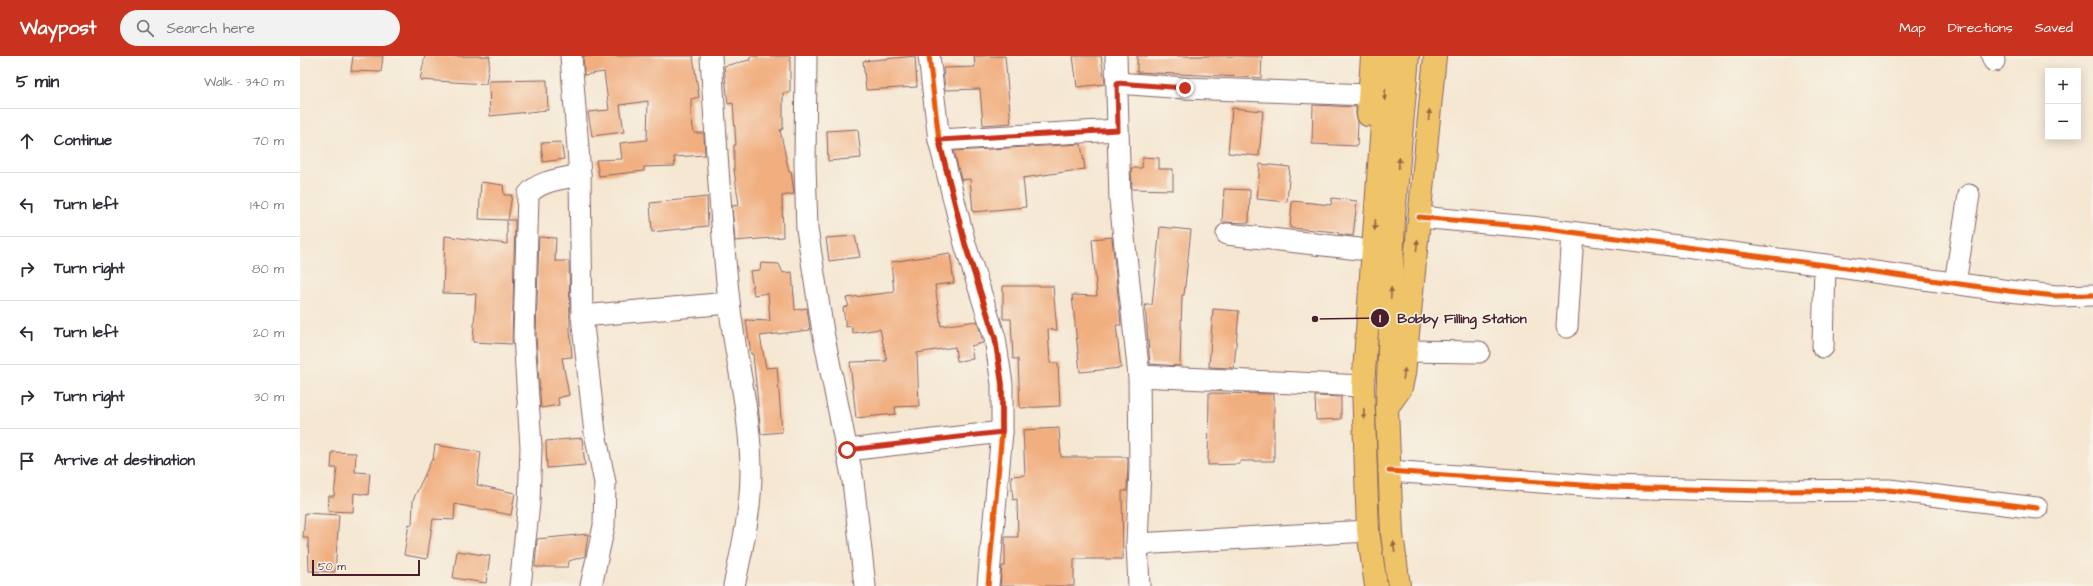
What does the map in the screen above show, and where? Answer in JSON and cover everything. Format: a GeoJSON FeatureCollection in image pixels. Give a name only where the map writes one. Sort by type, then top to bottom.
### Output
{"type":"FeatureCollection","features":[{"type":"Feature","properties":{"kind":"main road"},"geometry":{"type":"LineString","coordinates":[[1363,379],[1353,346],[1372,56]]}},
{"type":"Feature","properties":{"kind":"main road"},"geometry":{"type":"LineString","coordinates":[[1376,586],[1368,531],[1363,379],[1387,56]]}},
{"type":"Feature","properties":{"kind":"main road"},"geometry":{"type":"LineString","coordinates":[[1399,586],[1392,534],[1387,408],[1394,216],[1408,56]]}},
{"type":"Feature","properties":{"kind":"main road"},"geometry":{"type":"LineString","coordinates":[[1387,408],[1401,388],[1406,351],[1435,56]]}},
{"type":"Feature","properties":{"kind":"street"},"geometry":{"type":"LineString","coordinates":[[571,56],[580,175],[582,316],[595,433],[605,483],[604,526],[591,586]]}},
{"type":"Feature","properties":{"kind":"street"},"geometry":{"type":"LineString","coordinates":[[711,56],[719,191],[729,303],[746,404],[751,472],[748,512],[734,586]]}},
{"type":"Feature","properties":{"kind":"street"},"geometry":{"type":"LineString","coordinates":[[806,56],[805,165],[808,229],[823,332],[853,481],[865,586]]}},
{"type":"Feature","properties":{"kind":"street"},"geometry":{"type":"LineString","coordinates":[[929,56],[939,140],[965,244],[995,338],[1002,384],[1002,432],[988,586]]}},
{"type":"Feature","properties":{"kind":"street"},"geometry":{"type":"LineString","coordinates":[[1116,56],[1120,200],[1139,376],[1140,468],[1137,544],[1138,586]]}},
{"type":"Feature","properties":{"kind":"street"},"geometry":{"type":"LineString","coordinates":[[1117,83],[1185,88],[1369,95]]}},
{"type":"Feature","properties":{"kind":"street"},"geometry":{"type":"LineString","coordinates":[[939,140],[1118,130]]}},
{"type":"Feature","properties":{"kind":"street"},"geometry":{"type":"LineString","coordinates":[[520,586],[529,503],[532,447],[524,336],[528,195],[537,186],[551,181],[580,175]]}},
{"type":"Feature","properties":{"kind":"street"},"geometry":{"type":"LineString","coordinates":[[1955,283],[1969,195]]}},
{"type":"Feature","properties":{"kind":"street"},"geometry":{"type":"LineString","coordinates":[[1419,217],[1573,233],[2056,296],[2093,295]]}},
{"type":"Feature","properties":{"kind":"street"},"geometry":{"type":"LineString","coordinates":[[1567,327],[1573,233]]}},
{"type":"Feature","properties":{"kind":"street"},"geometry":{"type":"LineString","coordinates":[[1227,234],[1359,249]]}},
{"type":"Feature","properties":{"kind":"street"},"geometry":{"type":"LineString","coordinates":[[1823,347],[1825,265]]}},
{"type":"Feature","properties":{"kind":"street"},"geometry":{"type":"LineString","coordinates":[[582,316],[729,303]]}},
{"type":"Feature","properties":{"kind":"street"},"geometry":{"type":"LineString","coordinates":[[1406,351],[1479,352]]}},
{"type":"Feature","properties":{"kind":"street"},"geometry":{"type":"LineString","coordinates":[[1139,376],[1363,379]]}},
{"type":"Feature","properties":{"kind":"street"},"geometry":{"type":"LineString","coordinates":[[847,450],[1002,432]]}},
{"type":"Feature","properties":{"kind":"street"},"geometry":{"type":"LineString","coordinates":[[1389,471],[1609,487],[1764,491],[1889,490],[2037,508]]}},
{"type":"Feature","properties":{"kind":"street"},"geometry":{"type":"LineString","coordinates":[[1137,544],[1368,531]]}},
{"type":"Feature","properties":{"kind":"building"},"geometry":{"type":"Polygon","coordinates":[[[353,56],[383,56],[381,72],[351,71],[353,56]]]}},
{"type":"Feature","properties":{"kind":"building"},"geometry":{"type":"Polygon","coordinates":[[[425,56],[490,56],[486,84],[420,80],[425,56]]]}},
{"type":"Feature","properties":{"kind":"building"},"geometry":{"type":"Polygon","coordinates":[[[583,56],[693,56],[699,97],[691,99],[691,116],[694,133],[704,133],[705,155],[674,157],[675,166],[644,167],[644,171],[599,176],[596,160],[622,159],[620,143],[647,140],[648,101],[620,105],[624,132],[592,136],[588,112],[609,110],[604,72],[584,75],[583,56]]]}},
{"type":"Feature","properties":{"kind":"building"},"geometry":{"type":"Polygon","coordinates":[[[750,56],[790,56],[790,93],[783,93],[783,129],[780,130],[789,172],[791,171],[794,194],[782,196],[783,237],[735,241],[732,206],[739,205],[734,170],[734,145],[736,145],[733,103],[728,104],[724,66],[750,60],[750,56]]]}},
{"type":"Feature","properties":{"kind":"building"},"geometry":{"type":"Polygon","coordinates":[[[915,56],[917,87],[866,90],[863,61],[915,56]]]}},
{"type":"Feature","properties":{"kind":"building"},"geometry":{"type":"Polygon","coordinates":[[[974,56],[1005,56],[1011,123],[983,125],[980,89],[945,90],[943,68],[975,67],[974,56]]]}},
{"type":"Feature","properties":{"kind":"building"},"geometry":{"type":"Polygon","coordinates":[[[1073,56],[1101,56],[1105,84],[1077,87],[1073,56]]]}},
{"type":"Feature","properties":{"kind":"building"},"geometry":{"type":"Polygon","coordinates":[[[1137,56],[1262,56],[1261,78],[1137,72],[1137,56]]]}},
{"type":"Feature","properties":{"kind":"building"},"geometry":{"type":"Polygon","coordinates":[[[547,80],[548,110],[490,116],[489,81],[547,80]]]}},
{"type":"Feature","properties":{"kind":"building"},"geometry":{"type":"Polygon","coordinates":[[[1313,105],[1356,107],[1358,122],[1357,146],[1312,144],[1313,105]]]}},
{"type":"Feature","properties":{"kind":"building"},"geometry":{"type":"Polygon","coordinates":[[[1232,108],[1263,111],[1259,156],[1228,153],[1232,108]]]}},
{"type":"Feature","properties":{"kind":"building"},"geometry":{"type":"Polygon","coordinates":[[[858,129],[861,158],[828,161],[827,131],[858,129]]]}},
{"type":"Feature","properties":{"kind":"building"},"geometry":{"type":"Polygon","coordinates":[[[561,142],[564,159],[543,162],[541,143],[561,142]]]}},
{"type":"Feature","properties":{"kind":"building"},"geometry":{"type":"Polygon","coordinates":[[[1081,144],[1085,169],[1023,178],[1026,207],[973,212],[970,179],[961,180],[954,151],[1081,144]]]}},
{"type":"Feature","properties":{"kind":"building"},"geometry":{"type":"Polygon","coordinates":[[[1143,157],[1159,158],[1159,169],[1173,169],[1173,190],[1132,189],[1131,168],[1142,168],[1143,157]]]}},
{"type":"Feature","properties":{"kind":"building"},"geometry":{"type":"Polygon","coordinates":[[[1260,164],[1290,167],[1287,202],[1257,199],[1260,164]]]}},
{"type":"Feature","properties":{"kind":"building"},"geometry":{"type":"Polygon","coordinates":[[[481,182],[503,185],[504,195],[512,195],[508,220],[515,220],[512,344],[473,342],[476,294],[443,293],[445,236],[507,244],[507,220],[479,219],[481,182]]]}},
{"type":"Feature","properties":{"kind":"building"},"geometry":{"type":"Polygon","coordinates":[[[1224,189],[1250,190],[1249,223],[1222,222],[1224,189]]]}},
{"type":"Feature","properties":{"kind":"building"},"geometry":{"type":"Polygon","coordinates":[[[707,197],[708,226],[652,232],[650,203],[707,197]]]}},
{"type":"Feature","properties":{"kind":"building"},"geometry":{"type":"Polygon","coordinates":[[[1332,198],[1357,201],[1353,236],[1338,234],[1338,232],[1290,228],[1292,201],[1331,205],[1332,198]]]}},
{"type":"Feature","properties":{"kind":"building"},"geometry":{"type":"Polygon","coordinates":[[[1160,227],[1191,230],[1184,295],[1182,295],[1180,366],[1150,364],[1145,305],[1152,305],[1160,227]]]}},
{"type":"Feature","properties":{"kind":"building"},"geometry":{"type":"Polygon","coordinates":[[[855,236],[860,257],[829,261],[826,238],[855,236]]]}},
{"type":"Feature","properties":{"kind":"building"},"geometry":{"type":"Polygon","coordinates":[[[539,237],[556,238],[555,261],[569,261],[572,357],[562,358],[569,395],[558,398],[559,405],[541,408],[536,336],[539,237]]]}},
{"type":"Feature","properties":{"kind":"building"},"geometry":{"type":"Polygon","coordinates":[[[1112,237],[1121,325],[1116,325],[1121,368],[1080,372],[1072,295],[1097,296],[1092,239],[1112,237]]]}},
{"type":"Feature","properties":{"kind":"building"},"geometry":{"type":"Polygon","coordinates":[[[950,253],[954,283],[935,285],[941,326],[977,321],[983,343],[971,346],[973,359],[957,361],[955,347],[917,353],[919,406],[895,407],[896,414],[856,418],[850,362],[887,361],[880,329],[853,333],[851,326],[846,327],[843,308],[849,306],[846,298],[894,292],[891,262],[950,253]]]}},
{"type":"Feature","properties":{"kind":"building"},"geometry":{"type":"Polygon","coordinates":[[[761,263],[779,264],[783,273],[792,272],[795,310],[807,308],[810,330],[760,336],[766,368],[777,367],[782,432],[761,434],[753,354],[751,354],[746,320],[770,321],[768,293],[754,295],[750,271],[760,270],[761,263]]]}},
{"type":"Feature","properties":{"kind":"building"},"geometry":{"type":"Polygon","coordinates":[[[1003,286],[1053,286],[1057,330],[1048,329],[1050,363],[1058,363],[1060,406],[1020,408],[1018,359],[1013,359],[1011,319],[1003,319],[1003,286]]]}},
{"type":"Feature","properties":{"kind":"building"},"geometry":{"type":"Polygon","coordinates":[[[1213,309],[1239,311],[1234,368],[1209,367],[1213,309]]]}},
{"type":"Feature","properties":{"kind":"building"},"geometry":{"type":"Polygon","coordinates":[[[1209,393],[1274,394],[1274,461],[1240,461],[1240,464],[1208,465],[1209,393]]]}},
{"type":"Feature","properties":{"kind":"building"},"geometry":{"type":"Polygon","coordinates":[[[1315,396],[1341,397],[1341,419],[1316,420],[1315,396]]]}},
{"type":"Feature","properties":{"kind":"building"},"geometry":{"type":"Polygon","coordinates":[[[1059,428],[1061,457],[1128,457],[1127,491],[1122,491],[1123,559],[1074,559],[1074,586],[1000,586],[1002,566],[1005,566],[1005,537],[1018,537],[1017,499],[1013,500],[1011,476],[1025,475],[1023,430],[1059,428]]]}},
{"type":"Feature","properties":{"kind":"building"},"geometry":{"type":"Polygon","coordinates":[[[582,438],[585,465],[547,468],[546,441],[582,438]]]}},
{"type":"Feature","properties":{"kind":"building"},"geometry":{"type":"Polygon","coordinates":[[[435,445],[481,452],[477,485],[515,493],[511,515],[455,504],[454,520],[433,519],[427,559],[404,555],[409,524],[412,525],[413,500],[432,459],[433,460],[435,445]]]}},
{"type":"Feature","properties":{"kind":"building"},"geometry":{"type":"Polygon","coordinates":[[[332,452],[356,453],[355,472],[370,473],[368,495],[354,493],[353,512],[328,511],[329,496],[334,496],[337,468],[331,468],[332,452]]]}},
{"type":"Feature","properties":{"kind":"building"},"geometry":{"type":"Polygon","coordinates":[[[305,513],[339,515],[335,572],[309,571],[308,538],[303,538],[305,513]]]}},
{"type":"Feature","properties":{"kind":"building"},"geometry":{"type":"Polygon","coordinates":[[[588,534],[585,556],[569,561],[568,567],[535,567],[537,539],[588,534]]]}},
{"type":"Feature","properties":{"kind":"building"},"geometry":{"type":"Polygon","coordinates":[[[457,551],[490,556],[486,583],[453,578],[457,551]]]}},
{"type":"Feature","properties":{"kind":"cycle path"},"geometry":{"type":"LineString","coordinates":[[929,56],[939,140],[965,244],[995,338],[1002,384],[1002,432],[988,586]]}},
{"type":"Feature","properties":{"kind":"cycle path"},"geometry":{"type":"LineString","coordinates":[[1419,217],[1531,227],[1825,265],[2009,291],[2056,296],[2093,295]]}},
{"type":"Feature","properties":{"kind":"cycle path"},"geometry":{"type":"LineString","coordinates":[[1389,471],[1609,487],[1763,491],[1889,490],[2037,508]]}},
{"type":"Feature","properties":{"kind":"place","name":"Bobby Filling Station"},"geometry":{"type":"Point","coordinates":[1315,319]}},
{"type":"Feature","properties":{"kind":"route"},"geometry":{"type":"LineString","coordinates":[[847,450],[1002,432],[1002,384],[995,338],[965,244],[939,140],[1118,130],[1117,83],[1185,88]]}}]}
